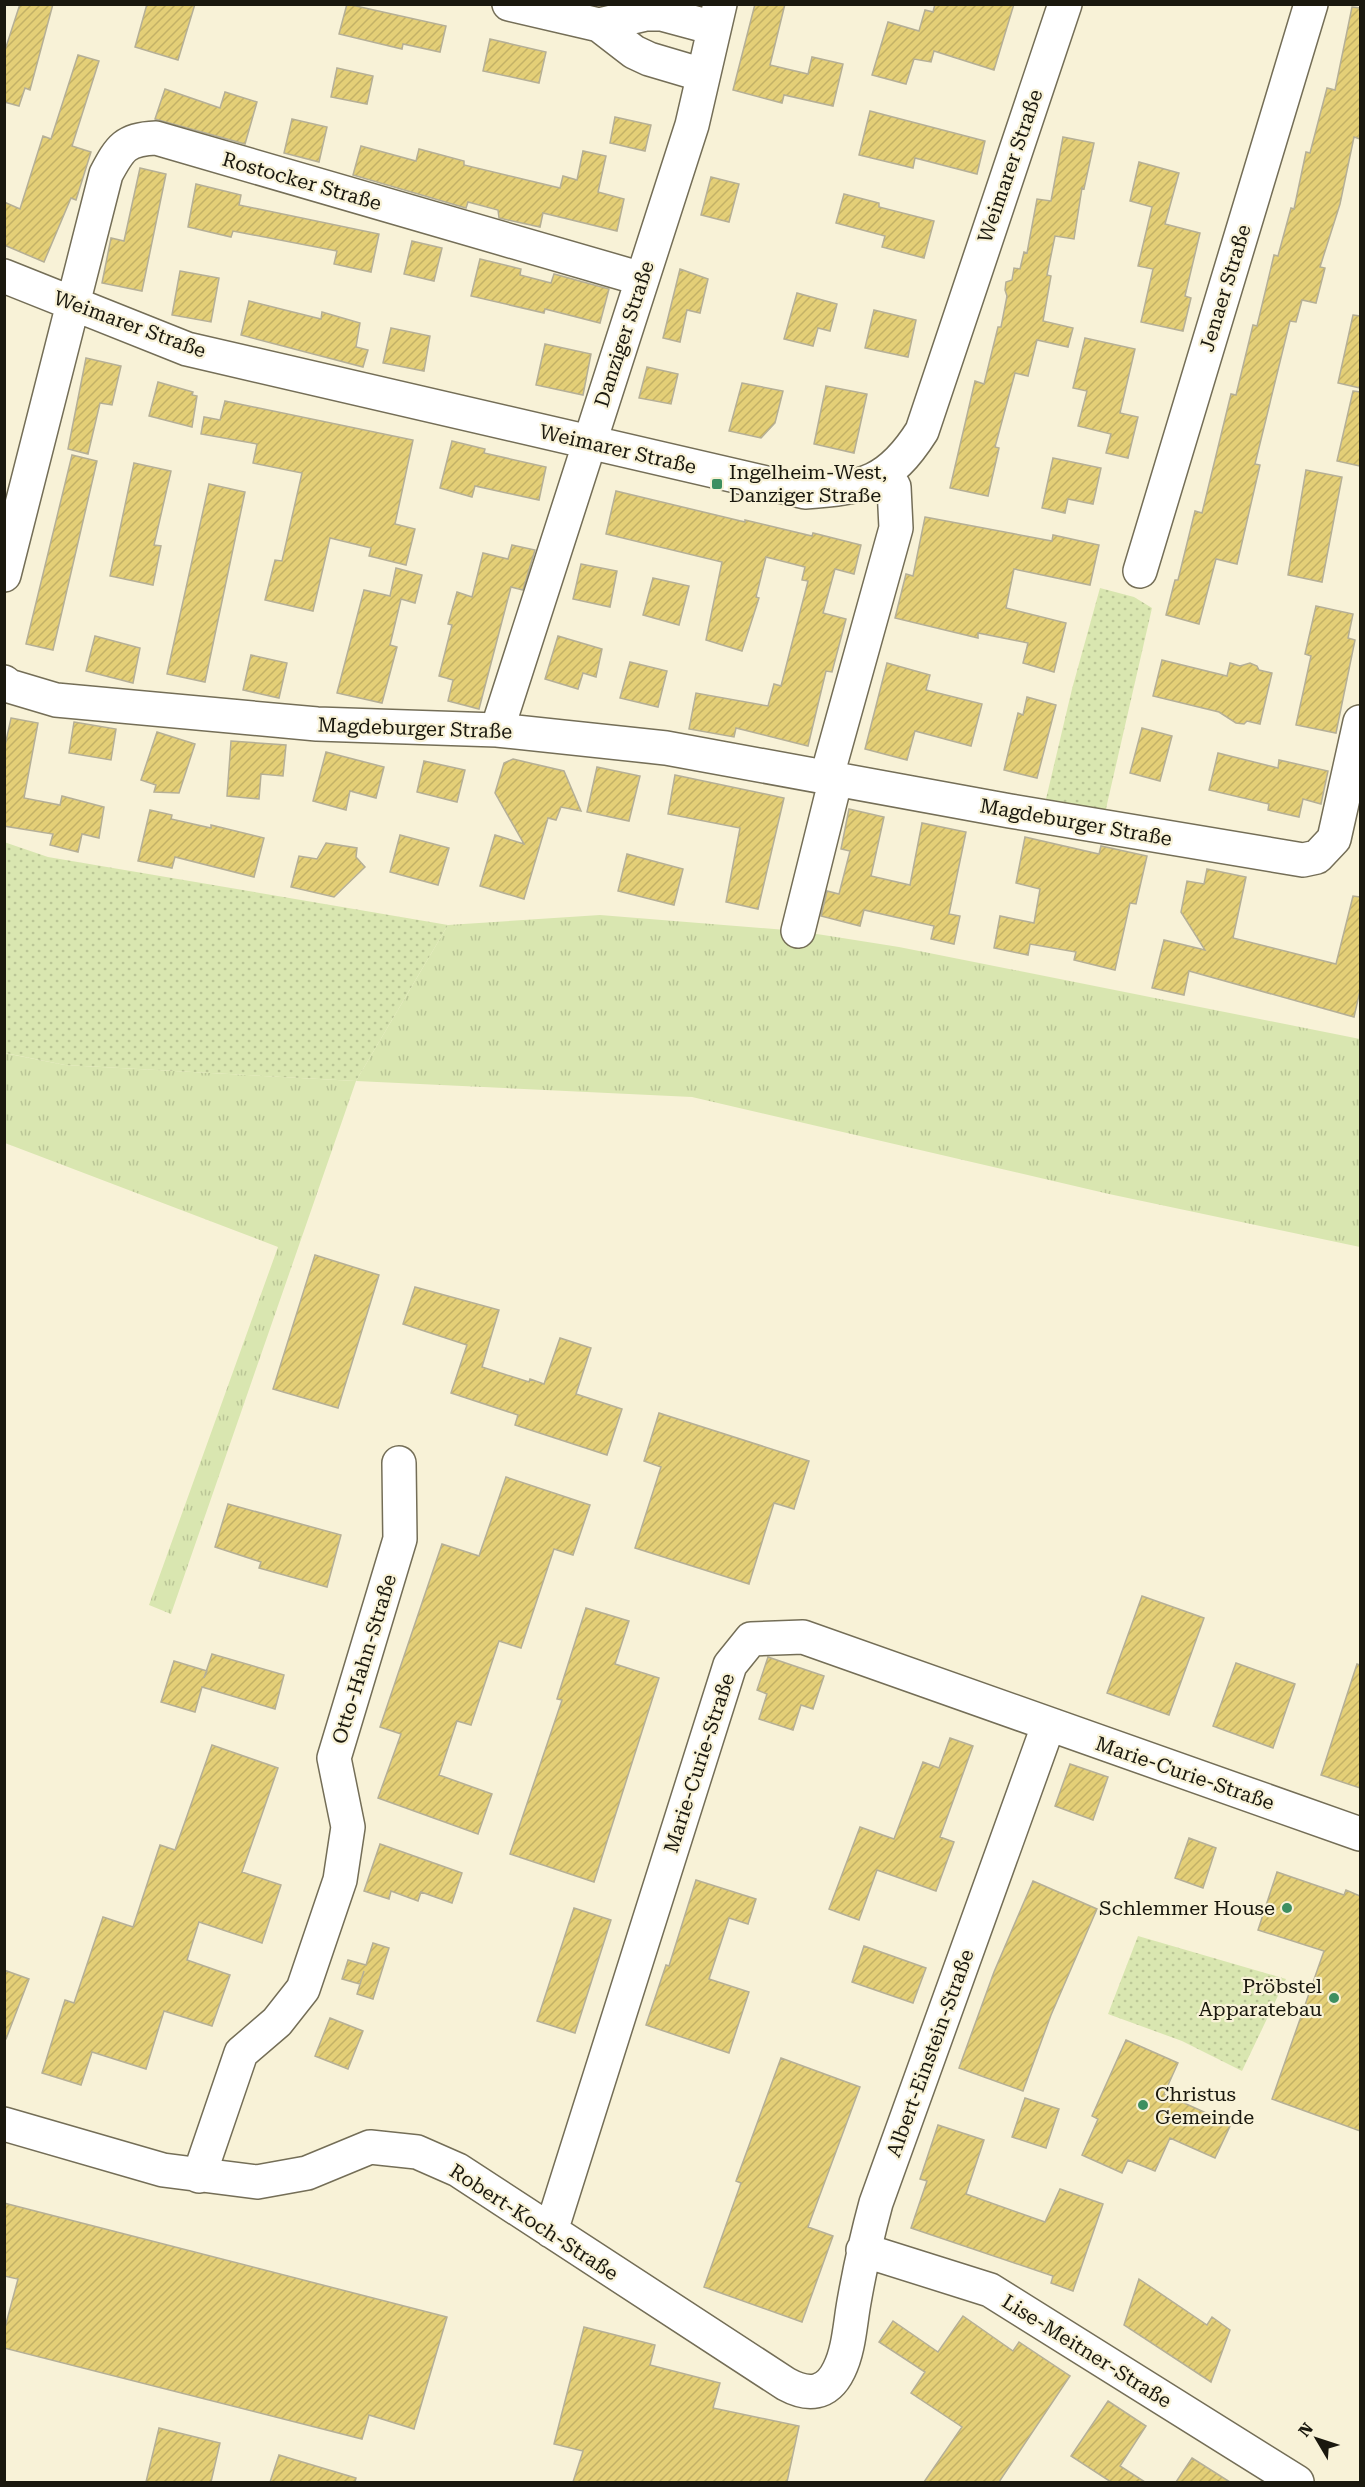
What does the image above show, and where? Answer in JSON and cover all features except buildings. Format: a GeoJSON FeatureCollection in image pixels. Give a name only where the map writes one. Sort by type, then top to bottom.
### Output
{"type":"FeatureCollection","features":[{"type":"Feature","properties":{"kind":"street"},"geometry":{"type":"LineString","coordinates":[[510,4],[599,25],[634,52],[649,59],[703,75]]}},
{"type":"Feature","properties":{"kind":"street","name":"Weimarer Straße"},"geometry":{"type":"LineString","coordinates":[[4,276],[187,349],[805,492],[843,490],[886,474],[907,454],[922,431],[1065,4]]}},
{"type":"Feature","properties":{"kind":"street","name":"Jenaer Straße"},"geometry":{"type":"LineString","coordinates":[[1140,571],[1311,4]]}},
{"type":"Feature","properties":{"kind":"street"},"geometry":{"type":"LineString","coordinates":[[599,25],[646,14],[717,16]]}},
{"type":"Feature","properties":{"kind":"street","name":"Danziger Straße"},"geometry":{"type":"LineString","coordinates":[[497,730],[692,125],[717,16]]}},
{"type":"Feature","properties":{"kind":"street","name":"Rostocker Straße"},"geometry":{"type":"LineString","coordinates":[[74,303],[106,174],[117,153],[125,145],[138,138],[156,138],[642,279]]}},
{"type":"Feature","properties":{"kind":"street"},"geometry":{"type":"LineString","coordinates":[[4,575],[74,303]]}},
{"type":"Feature","properties":{"kind":"street"},"geometry":{"type":"LineString","coordinates":[[798,931],[832,777],[896,528],[894,487],[886,474]]}},
{"type":"Feature","properties":{"kind":"street","name":"Magdeburger Straße"},"geometry":{"type":"LineString","coordinates":[[4,682],[9,686],[56,700],[317,724],[497,730],[666,748],[1303,860],[1317,857],[1334,839],[1360,722]]}},
{"type":"Feature","properties":{"kind":"street","name":"Otto-Hahn-Straße"},"geometry":{"type":"LineString","coordinates":[[199,2176],[241,2053],[277,2022],[303,1989],[340,1880],[348,1827],[334,1758],[400,1539],[399,1463]]}},
{"type":"Feature","properties":{"kind":"street","name":"Marie-Curie-Straße"},"geometry":{"type":"LineString","coordinates":[[550,2231],[730,1665],[751,1639],[803,1637],[1048,1726],[1360,1834]]}},
{"type":"Feature","properties":{"kind":"street","name":"Albert-Einstein-Straße"},"geometry":{"type":"LineString","coordinates":[[829,2383],[839,2371],[845,2352],[862,2250],[876,2203],[1048,1726]]}},
{"type":"Feature","properties":{"kind":"street","name":"Robert-Koch-Straße"},"geometry":{"type":"LineString","coordinates":[[4,2124],[164,2170],[257,2182],[307,2173],[370,2147],[417,2151],[458,2170],[791,2387],[807,2393],[818,2391],[829,2383]]}},
{"type":"Feature","properties":{"kind":"street","name":"Lise-Meitner-Straße"},"geometry":{"type":"LineString","coordinates":[[862,2250],[990,2290],[1297,2482]]}},
{"type":"Feature","properties":{"kind":"green space"},"geometry":{"type":"Polygon","coordinates":[[[1100,588],[1134,597],[1152,608],[1105,813],[1046,799],[1072,689],[1100,588]]]}},
{"type":"Feature","properties":{"kind":"green space"},"geometry":{"type":"Polygon","coordinates":[[[4,842],[48,857],[448,925],[356,1081],[65,1065],[5,1053],[4,842]]]}},
{"type":"Feature","properties":{"kind":"green space"},"geometry":{"type":"Polygon","coordinates":[[[600,915],[798,931],[899,947],[1360,1039],[1360,1247],[1109,1194],[692,1097],[356,1081],[448,925],[600,915]]]}},
{"type":"Feature","properties":{"kind":"green space"},"geometry":{"type":"Polygon","coordinates":[[[4,1053],[65,1065],[356,1081],[171,1614],[149,1605],[278,1247],[5,1143],[4,1053]]]}},
{"type":"Feature","properties":{"kind":"green space"},"geometry":{"type":"Polygon","coordinates":[[[1138,1936],[1286,1979],[1242,2071],[1182,2041],[1108,2014],[1138,1936]]]}},
{"type":"Feature","properties":{"kind":"place","name":"Ingelheim-West, Danziger Straße"},"geometry":{"type":"Point","coordinates":[717,484]}},
{"type":"Feature","properties":{"kind":"place","name":"Schlemmer House"},"geometry":{"type":"Point","coordinates":[1287,1908]}},
{"type":"Feature","properties":{"kind":"place","name":"Pröbstel Apparatebau"},"geometry":{"type":"Point","coordinates":[1334,1998]}},
{"type":"Feature","properties":{"kind":"place","name":"Christus Gemeinde"},"geometry":{"type":"Point","coordinates":[1143,2105]}}]}
